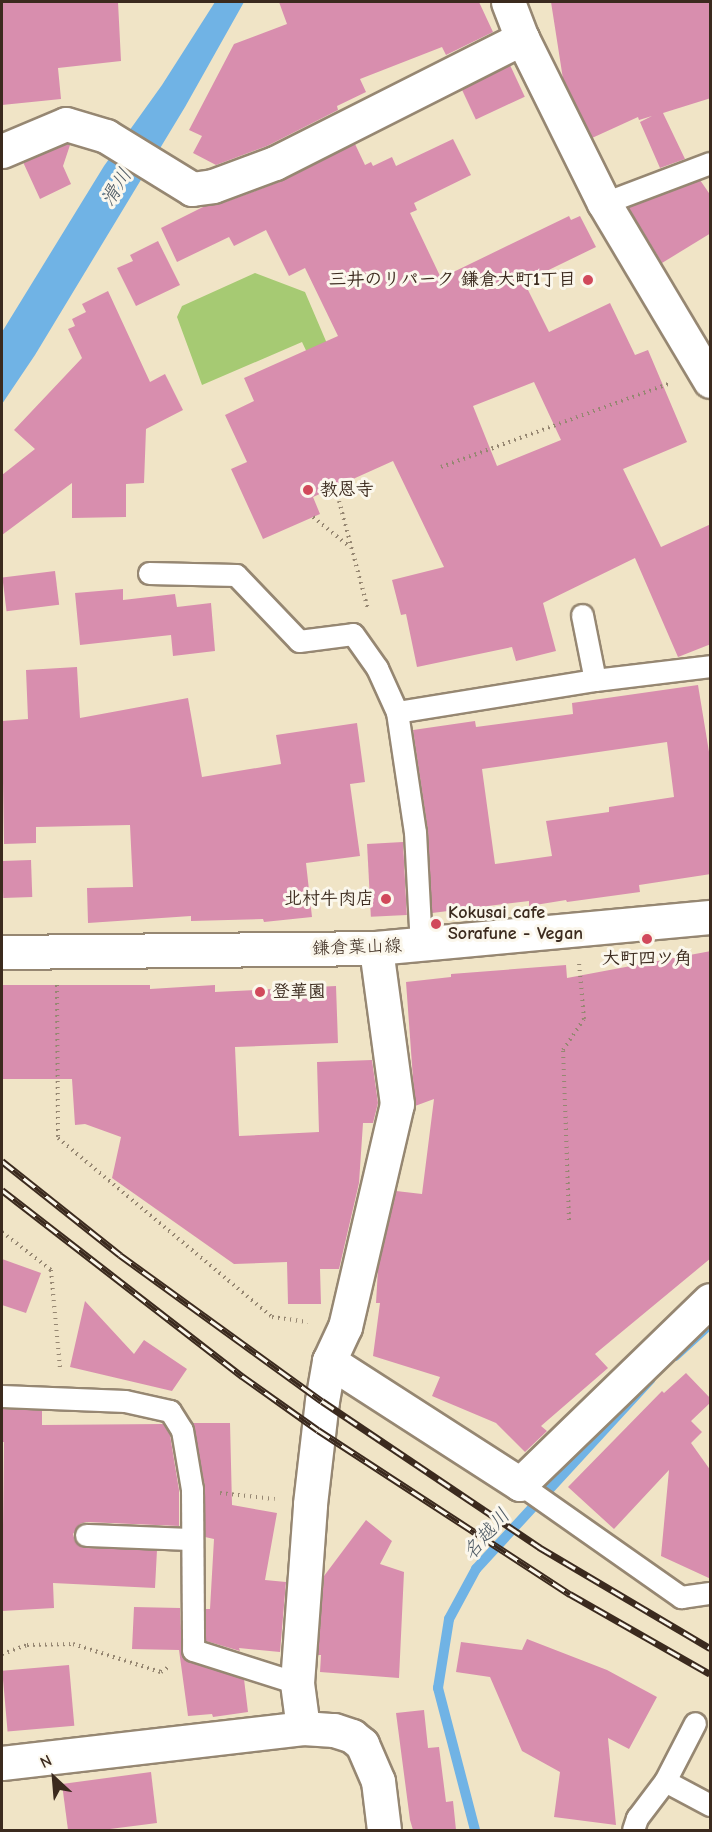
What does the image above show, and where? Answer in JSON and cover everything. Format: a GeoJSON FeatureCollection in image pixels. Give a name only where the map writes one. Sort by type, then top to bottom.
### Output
{"type":"FeatureCollection","features":[{"type":"Feature","properties":{"kind":"street"},"geometry":{"type":"LineString","coordinates":[[508,2],[522,38],[604,203],[707,376]]}},
{"type":"Feature","properties":{"kind":"street"},"geometry":{"type":"LineString","coordinates":[[2,151],[66,124],[106,136],[192,189],[213,186],[275,163],[522,38]]}},
{"type":"Feature","properties":{"kind":"street","name":"鎌倉葉山線"},"geometry":{"type":"LineString","coordinates":[[2,952],[376,948],[711,917]]}},
{"type":"Feature","properties":{"kind":"street"},"geometry":{"type":"LineString","coordinates":[[303,1728],[297,1683],[310,1504],[329,1361],[345,1326],[397,1104],[376,948]]}},
{"type":"Feature","properties":{"kind":"street"},"geometry":{"type":"LineString","coordinates":[[329,1361],[520,1484],[711,1300]]}},
{"type":"Feature","properties":{"kind":"street"},"geometry":{"type":"LineString","coordinates":[[2,1763],[303,1728],[334,1730],[352,1736],[362,1744],[378,1781],[384,1830]]}},
{"type":"Feature","properties":{"kind":"lane"},"geometry":{"type":"LineString","coordinates":[[604,203],[711,163]]}},
{"type":"Feature","properties":{"kind":"lane"},"geometry":{"type":"LineString","coordinates":[[149,573],[236,575],[298,640],[353,634],[377,668],[397,712],[415,832],[421,945]]}},
{"type":"Feature","properties":{"kind":"lane"},"geometry":{"type":"LineString","coordinates":[[582,615],[596,680]]}},
{"type":"Feature","properties":{"kind":"lane"},"geometry":{"type":"LineString","coordinates":[[397,712],[596,680],[711,666]]}},
{"type":"Feature","properties":{"kind":"lane"},"geometry":{"type":"LineString","coordinates":[[2,1396],[125,1401],[170,1411],[182,1430],[192,1489],[193,1650],[297,1683]]}},
{"type":"Feature","properties":{"kind":"lane"},"geometry":{"type":"LineString","coordinates":[[520,1484],[681,1597],[711,1593]]}},
{"type":"Feature","properties":{"kind":"lane"},"geometry":{"type":"LineString","coordinates":[[86,1535],[192,1539]]}},
{"type":"Feature","properties":{"kind":"lane"},"geometry":{"type":"LineString","coordinates":[[633,1830],[637,1818],[664,1781],[695,1723]]}},
{"type":"Feature","properties":{"kind":"lane"},"geometry":{"type":"LineString","coordinates":[[664,1781],[711,1805]]}},
{"type":"Feature","properties":{"kind":"path"},"geometry":{"type":"LineString","coordinates":[[441,467],[707,376]]}},
{"type":"Feature","properties":{"kind":"path"},"geometry":{"type":"LineString","coordinates":[[339,501],[373,626],[366,652]]}},
{"type":"Feature","properties":{"kind":"path"},"geometry":{"type":"LineString","coordinates":[[313,517],[350,547]]}},
{"type":"Feature","properties":{"kind":"path"},"geometry":{"type":"LineString","coordinates":[[569,1220],[563,1050],[584,1019],[576,931]]}},
{"type":"Feature","properties":{"kind":"path"},"geometry":{"type":"LineString","coordinates":[[56,952],[58,1138],[272,1317],[345,1326]]}},
{"type":"Feature","properties":{"kind":"path"},"geometry":{"type":"LineString","coordinates":[[2,1232],[51,1270],[62,1400]]}},
{"type":"Feature","properties":{"kind":"path"},"geometry":{"type":"LineString","coordinates":[[192,1489],[310,1504]]}},
{"type":"Feature","properties":{"kind":"path"},"geometry":{"type":"LineString","coordinates":[[2,1654],[27,1645],[74,1644],[161,1672],[193,1650]]}},
{"type":"Feature","properties":{"kind":"green space"},"geometry":{"type":"Polygon","coordinates":[[[255,273],[305,292],[375,456],[359,462],[302,342],[202,385],[177,317],[182,306],[255,273]]]}},
{"type":"Feature","properties":{"kind":"water","name":"滑川"},"geometry":{"type":"Polygon","coordinates":[[[215,2],[244,2],[185,107],[35,355],[2,404],[2,332],[104,166],[162,85],[215,2]]]}},
{"type":"Feature","properties":{"kind":"building"},"geometry":{"type":"Polygon","coordinates":[[[2,2],[118,2],[121,61],[58,68],[61,99],[2,105],[2,2]]]}},
{"type":"Feature","properties":{"kind":"building"},"geometry":{"type":"Polygon","coordinates":[[[279,2],[479,2],[493,32],[446,55],[442,47],[360,79],[366,92],[337,106],[338,110],[267,146],[216,165],[193,153],[202,136],[189,130],[234,44],[287,24],[279,2]]]}},
{"type":"Feature","properties":{"kind":"building"},"geometry":{"type":"Polygon","coordinates":[[[551,2],[711,2],[711,98],[663,113],[685,159],[660,168],[640,122],[652,116],[639,120],[638,117],[592,138],[563,79],[551,2]]]}},
{"type":"Feature","properties":{"kind":"building"},"geometry":{"type":"Polygon","coordinates":[[[510,65],[525,97],[476,120],[461,88],[510,65]]]}},
{"type":"Feature","properties":{"kind":"building"},"geometry":{"type":"Polygon","coordinates":[[[453,139],[471,175],[414,203],[417,210],[410,213],[441,278],[569,216],[571,220],[580,216],[596,247],[524,282],[549,332],[610,303],[635,355],[648,350],[687,442],[623,469],[661,547],[711,524],[711,644],[678,657],[635,558],[543,603],[556,651],[516,661],[512,647],[417,667],[406,614],[401,615],[392,580],[444,567],[393,461],[313,497],[320,514],[263,539],[231,469],[247,462],[225,415],[254,401],[244,378],[338,336],[305,268],[289,276],[266,230],[234,246],[229,237],[177,262],[161,228],[205,206],[220,204],[282,181],[355,144],[365,165],[371,162],[373,166],[392,157],[396,166],[453,139]],[[534,382],[473,406],[497,466],[561,440],[534,382]]]}},
{"type":"Feature","properties":{"kind":"building"},"geometry":{"type":"Polygon","coordinates":[[[67,144],[70,145],[63,166],[71,184],[40,199],[23,162],[67,144]]]}},
{"type":"Feature","properties":{"kind":"building"},"geometry":{"type":"Polygon","coordinates":[[[700,180],[711,196],[711,233],[662,263],[628,207],[700,180]]]}},
{"type":"Feature","properties":{"kind":"building"},"geometry":{"type":"Polygon","coordinates":[[[158,241],[180,285],[136,306],[117,268],[133,261],[130,255],[158,241]]]}},
{"type":"Feature","properties":{"kind":"building"},"geometry":{"type":"Polygon","coordinates":[[[108,291],[150,382],[165,374],[183,410],[146,429],[144,483],[126,484],[126,517],[72,518],[72,483],[2,535],[2,475],[35,449],[14,430],[82,358],[68,329],[75,326],[72,319],[86,312],[82,304],[108,291]]]}},
{"type":"Feature","properties":{"kind":"building"},"geometry":{"type":"Polygon","coordinates":[[[55,571],[59,605],[7,611],[2,577],[55,571]]]}},
{"type":"Feature","properties":{"kind":"building"},"geometry":{"type":"Polygon","coordinates":[[[123,589],[123,600],[175,594],[177,607],[211,603],[215,651],[173,656],[171,635],[80,645],[75,593],[123,589]]]}},
{"type":"Feature","properties":{"kind":"building"},"geometry":{"type":"Polygon","coordinates":[[[77,667],[80,718],[188,698],[202,777],[281,764],[276,735],[357,723],[365,782],[350,784],[360,856],[306,863],[312,917],[264,922],[263,919],[191,921],[191,916],[88,923],[87,888],[133,887],[130,825],[36,827],[36,843],[4,844],[2,721],[28,719],[26,670],[77,667]]]}},
{"type":"Feature","properties":{"kind":"building"},"geometry":{"type":"Polygon","coordinates":[[[698,685],[711,764],[711,874],[639,885],[640,892],[529,906],[529,901],[432,913],[428,831],[413,730],[475,721],[476,727],[573,714],[572,703],[698,685]],[[667,742],[482,769],[495,864],[552,856],[546,821],[609,812],[609,807],[674,797],[667,742]]]}},
{"type":"Feature","properties":{"kind":"building"},"geometry":{"type":"Polygon","coordinates":[[[403,842],[407,915],[371,917],[367,844],[403,842]]]}},
{"type":"Feature","properties":{"kind":"building"},"geometry":{"type":"Polygon","coordinates":[[[31,860],[32,897],[3,898],[2,861],[31,860]]]}},
{"type":"Feature","properties":{"kind":"building"},"geometry":{"type":"Polygon","coordinates":[[[711,951],[711,1258],[595,1354],[608,1368],[541,1426],[547,1431],[525,1452],[496,1423],[432,1396],[440,1377],[373,1356],[380,1303],[376,1303],[378,1269],[396,1191],[422,1194],[434,1099],[415,1106],[406,982],[451,977],[451,974],[566,965],[567,978],[711,951]]]}},
{"type":"Feature","properties":{"kind":"building"},"geometry":{"type":"Polygon","coordinates":[[[2,985],[150,985],[150,989],[215,985],[215,992],[336,986],[338,1043],[235,1047],[239,1136],[319,1132],[317,1062],[372,1060],[378,1103],[373,1123],[363,1123],[359,1183],[339,1269],[320,1269],[321,1304],[288,1304],[287,1262],[234,1264],[112,1178],[121,1137],[85,1124],[75,1125],[72,1079],[2,1079],[2,985]]]}},
{"type":"Feature","properties":{"kind":"building"},"geometry":{"type":"Polygon","coordinates":[[[2,1259],[41,1273],[26,1313],[2,1305],[2,1259]]]}},
{"type":"Feature","properties":{"kind":"building"},"geometry":{"type":"Polygon","coordinates":[[[85,1301],[134,1354],[144,1340],[187,1369],[172,1391],[70,1367],[85,1301]]]}},
{"type":"Feature","properties":{"kind":"building"},"geometry":{"type":"Polygon","coordinates":[[[686,1373],[711,1399],[711,1402],[691,1421],[702,1432],[691,1443],[711,1471],[711,1579],[661,1556],[669,1470],[614,1529],[568,1487],[662,1391],[664,1393],[686,1373]]]}},
{"type":"Feature","properties":{"kind":"building"},"geometry":{"type":"Polygon","coordinates":[[[2,1409],[42,1410],[42,1425],[163,1424],[170,1435],[179,1490],[179,1526],[86,1522],[80,1524],[73,1534],[75,1541],[85,1548],[157,1550],[155,1588],[53,1583],[54,1608],[2,1611],[4,1442],[2,1442],[2,1409]]]}},
{"type":"Feature","properties":{"kind":"building"},"geometry":{"type":"Polygon","coordinates":[[[193,1423],[230,1423],[232,1505],[277,1513],[265,1580],[286,1582],[280,1652],[239,1648],[240,1651],[206,1641],[206,1609],[210,1609],[214,1539],[205,1537],[205,1487],[193,1423]]]}},
{"type":"Feature","properties":{"kind":"building"},"geometry":{"type":"Polygon","coordinates":[[[366,1520],[392,1541],[380,1564],[404,1572],[399,1678],[320,1672],[321,1655],[318,1655],[324,1576],[366,1520]]]}},
{"type":"Feature","properties":{"kind":"building"},"geometry":{"type":"Polygon","coordinates":[[[134,1607],[180,1608],[182,1657],[189,1662],[244,1679],[248,1712],[213,1717],[212,1714],[188,1716],[179,1650],[132,1649],[134,1607]]]}},
{"type":"Feature","properties":{"kind":"building"},"geometry":{"type":"Polygon","coordinates":[[[527,1639],[607,1670],[657,1697],[629,1749],[608,1738],[616,1825],[554,1817],[560,1772],[522,1751],[490,1677],[456,1672],[461,1642],[522,1650],[527,1639]]]}},
{"type":"Feature","properties":{"kind":"building"},"geometry":{"type":"Polygon","coordinates":[[[69,1665],[74,1726],[8,1732],[2,1671],[69,1665]]]}},
{"type":"Feature","properties":{"kind":"building"},"geometry":{"type":"Polygon","coordinates":[[[424,1710],[428,1748],[439,1747],[446,1802],[453,1801],[456,1830],[413,1830],[410,1820],[396,1713],[424,1710]]]}},
{"type":"Feature","properties":{"kind":"building"},"geometry":{"type":"Polygon","coordinates":[[[151,1772],[157,1823],[102,1830],[68,1830],[62,1784],[151,1772]]]}},
{"type":"Feature","properties":{"kind":"waterway","name":"名越川"},"geometry":{"type":"LineString","coordinates":[[675,1356],[710,1324]]}},
{"type":"Feature","properties":{"kind":"waterway","name":"名越川"},"geometry":{"type":"LineString","coordinates":[[475,1830],[438,1688],[449,1619],[476,1569],[651,1379]]}},
{"type":"Feature","properties":{"kind":"railway"},"geometry":{"type":"LineString","coordinates":[[2,1161],[120,1255],[322,1401],[539,1547],[710,1648]]}},
{"type":"Feature","properties":{"kind":"railway"},"geometry":{"type":"LineString","coordinates":[[2,1190],[242,1376],[318,1430],[570,1594],[710,1674]]}},
{"type":"Feature","properties":{"kind":"place","name":"三井のリパーク 鎌倉大町1丁目"},"geometry":{"type":"Point","coordinates":[588,280]}},
{"type":"Feature","properties":{"kind":"place","name":"教恩寺"},"geometry":{"type":"Point","coordinates":[308,490]}},
{"type":"Feature","properties":{"kind":"place","name":"北村牛肉店"},"geometry":{"type":"Point","coordinates":[386,899]}},
{"type":"Feature","properties":{"kind":"place","name":"Kokusai cafe Sorafune - Vegan"},"geometry":{"type":"Point","coordinates":[436,924]}},
{"type":"Feature","properties":{"kind":"place","name":"大町四ツ角"},"geometry":{"type":"Point","coordinates":[647,939]}},
{"type":"Feature","properties":{"kind":"place","name":"登華園"},"geometry":{"type":"Point","coordinates":[260,992]}}]}
